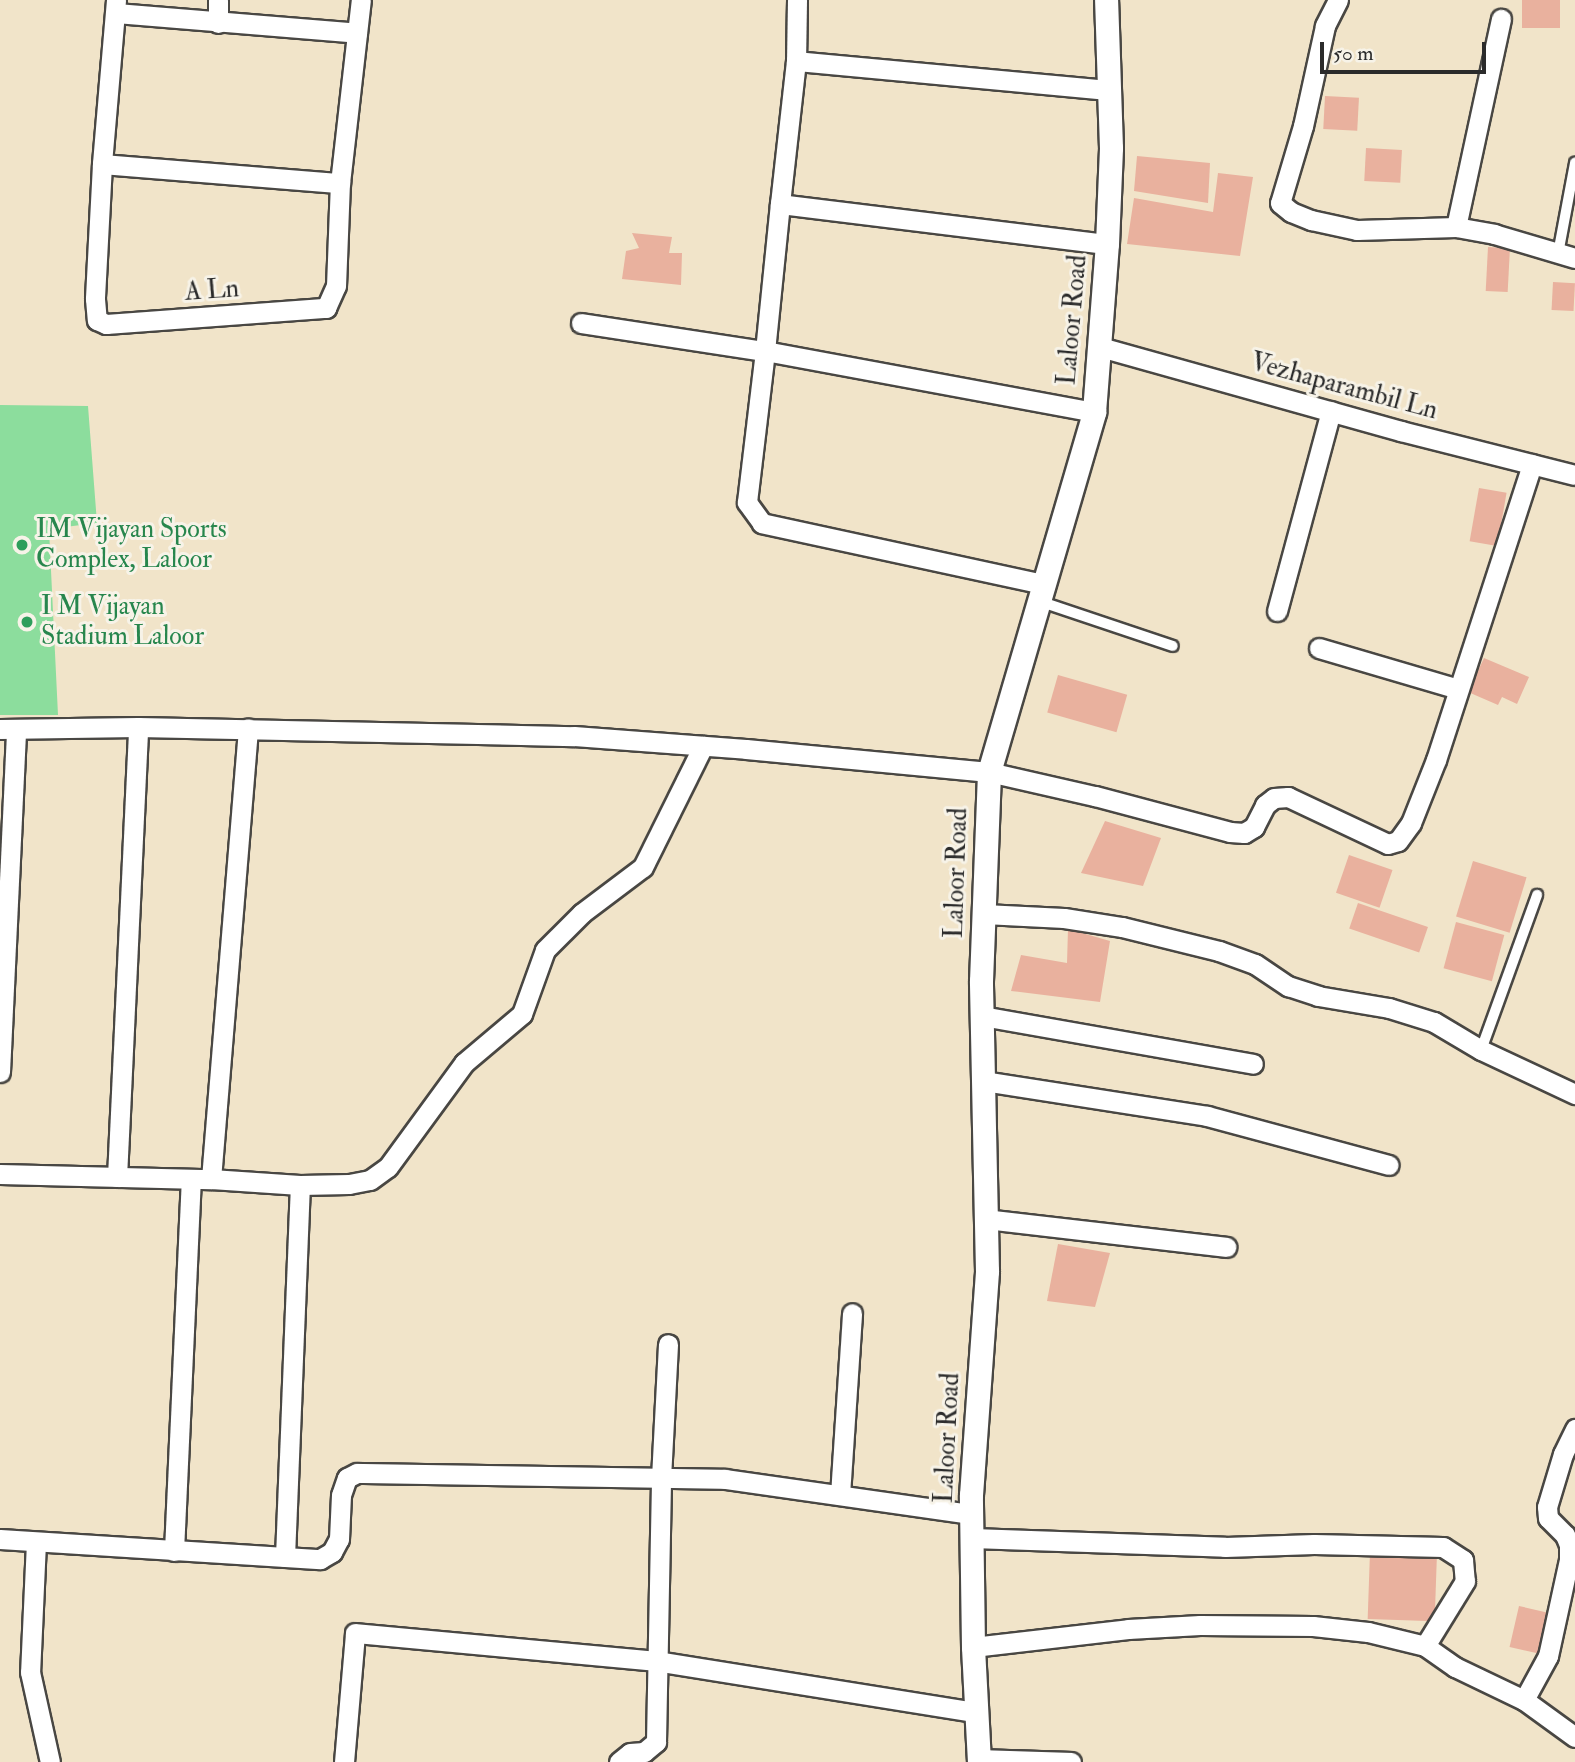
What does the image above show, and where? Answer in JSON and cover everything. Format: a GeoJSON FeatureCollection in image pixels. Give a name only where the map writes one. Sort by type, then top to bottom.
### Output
{"type":"FeatureCollection","features":[{"type":"Feature","properties":{"kind":"street"},"geometry":{"type":"LineString","coordinates":[[218,0],[218,23]]}},
{"type":"Feature","properties":{"kind":"street","name":"A Ln"},"geometry":{"type":"LineString","coordinates":[[116,7],[102,164],[95,299],[97,320],[106,324],[326,309],[336,286],[340,183],[361,0]]}},
{"type":"Feature","properties":{"kind":"street"},"geometry":{"type":"LineString","coordinates":[[797,0],[796,61],[747,502],[762,523],[1041,592]]}},
{"type":"Feature","properties":{"kind":"street","name":"Laloor Road"},"geometry":{"type":"LineString","coordinates":[[979,1760],[973,1647],[971,1514],[987,1271],[982,1016],[989,772],[1094,412],[1107,244],[1111,148],[1107,90],[1107,0]]}},
{"type":"Feature","properties":{"kind":"street"},"geometry":{"type":"LineString","coordinates":[[1338,0],[1325,26],[1303,126],[1280,203],[1291,212],[1311,220],[1357,230],[1456,227],[1494,234],[1566,256]]}},
{"type":"Feature","properties":{"kind":"street"},"geometry":{"type":"LineString","coordinates":[[116,7],[218,23],[357,33]]}},
{"type":"Feature","properties":{"kind":"street"},"geometry":{"type":"LineString","coordinates":[[1456,227],[1501,19]]}},
{"type":"Feature","properties":{"kind":"street"},"geometry":{"type":"LineString","coordinates":[[796,61],[1107,90]]}},
{"type":"Feature","properties":{"kind":"street"},"geometry":{"type":"LineString","coordinates":[[102,164],[340,183]]}},
{"type":"Feature","properties":{"kind":"street"},"geometry":{"type":"LineString","coordinates":[[780,204],[1107,244]]}},
{"type":"Feature","properties":{"kind":"street"},"geometry":{"type":"LineString","coordinates":[[580,323],[765,351],[1094,412]]}},
{"type":"Feature","properties":{"kind":"street","name":"Vezhaparambil Ln"},"geometry":{"type":"LineString","coordinates":[[1100,346],[1331,411],[1575,475]]}},
{"type":"Feature","properties":{"kind":"street"},"geometry":{"type":"LineString","coordinates":[[1278,611],[1331,411]]}},
{"type":"Feature","properties":{"kind":"street"},"geometry":{"type":"LineString","coordinates":[[0,1072],[8,729],[138,727],[575,736],[703,746],[989,772],[1095,796],[1230,832],[1244,833],[1254,827],[1265,805],[1274,798],[1288,797],[1388,844],[1398,841],[1411,823],[1532,464]]}},
{"type":"Feature","properties":{"kind":"street"},"geometry":{"type":"LineString","coordinates":[[1319,648],[1458,689]]}},
{"type":"Feature","properties":{"kind":"street"},"geometry":{"type":"LineString","coordinates":[[117,1177],[138,727]]}},
{"type":"Feature","properties":{"kind":"street"},"geometry":{"type":"LineString","coordinates":[[211,1179],[248,730]]}},
{"type":"Feature","properties":{"kind":"street"},"geometry":{"type":"LineString","coordinates":[[0,1174],[211,1179],[300,1185],[349,1184],[370,1180],[388,1167],[464,1063],[522,1014],[545,950],[582,913],[643,867],[703,746]]}},
{"type":"Feature","properties":{"kind":"street"},"geometry":{"type":"LineString","coordinates":[[984,914],[1064,918],[1122,927],[1219,951],[1255,964],[1288,986],[1318,996],[1389,1008],[1434,1022],[1481,1050],[1575,1094]]}},
{"type":"Feature","properties":{"kind":"street"},"geometry":{"type":"LineString","coordinates":[[982,1016],[1253,1064]]}},
{"type":"Feature","properties":{"kind":"street"},"geometry":{"type":"LineString","coordinates":[[984,1081],[1207,1116],[1388,1165]]}},
{"type":"Feature","properties":{"kind":"street"},"geometry":{"type":"LineString","coordinates":[[174,1551],[191,1180]]}},
{"type":"Feature","properties":{"kind":"street"},"geometry":{"type":"LineString","coordinates":[[285,1557],[300,1185]]}},
{"type":"Feature","properties":{"kind":"street"},"geometry":{"type":"LineString","coordinates":[[985,1219],[1226,1247]]}},
{"type":"Feature","properties":{"kind":"street"},"geometry":{"type":"LineString","coordinates":[[840,1495],[852,1313]]}},
{"type":"Feature","properties":{"kind":"street"},"geometry":{"type":"LineString","coordinates":[[619,1762],[630,1753],[644,1752],[656,1741],[661,1478],[668,1344]]}},
{"type":"Feature","properties":{"kind":"street"},"geometry":{"type":"LineString","coordinates":[[1524,1700],[1548,1656],[1572,1546],[1548,1518],[1547,1507],[1563,1454],[1575,1429]]}},
{"type":"Feature","properties":{"kind":"street"},"geometry":{"type":"LineString","coordinates":[[0,1539],[320,1559],[332,1552],[339,1539],[341,1495],[346,1478],[357,1473],[725,1479],[971,1514]]}},
{"type":"Feature","properties":{"kind":"street"},"geometry":{"type":"LineString","coordinates":[[972,1538],[1225,1547],[1314,1544],[1443,1547],[1463,1560],[1465,1581],[1424,1646]]}},
{"type":"Feature","properties":{"kind":"street"},"geometry":{"type":"LineString","coordinates":[[36,1542],[30,1672],[50,1762]]}},
{"type":"Feature","properties":{"kind":"street"},"geometry":{"type":"LineString","coordinates":[[973,1647],[1128,1629],[1200,1625],[1313,1626],[1399,1637],[1424,1646],[1455,1667],[1524,1700],[1575,1737]]}},
{"type":"Feature","properties":{"kind":"street"},"geometry":{"type":"LineString","coordinates":[[344,1762],[355,1633],[656,1661],[976,1712]]}},
{"type":"Feature","properties":{"kind":"street"},"geometry":{"type":"LineString","coordinates":[[979,1760],[1071,1762]]}},
{"type":"Feature","properties":{"kind":"lane"},"geometry":{"type":"LineString","coordinates":[[1566,256],[1575,163]]}},
{"type":"Feature","properties":{"kind":"lane"},"geometry":{"type":"LineString","coordinates":[[1041,592],[1173,646]]}},
{"type":"Feature","properties":{"kind":"lane"},"geometry":{"type":"LineString","coordinates":[[1481,1050],[1537,895]]}},
{"type":"Feature","properties":{"kind":"green space","name":"I M Vijayan Stadium Laloor"},"geometry":{"type":"Polygon","coordinates":[[[0,405],[88,406],[97,523],[49,529],[58,715],[0,715],[0,405]]]}},
{"type":"Feature","properties":{"kind":"building"},"geometry":{"type":"Polygon","coordinates":[[[1522,0],[1560,0],[1560,28],[1522,28],[1522,0]]]}},
{"type":"Feature","properties":{"kind":"building"},"geometry":{"type":"Polygon","coordinates":[[[1325,96],[1359,98],[1357,131],[1323,129],[1325,96]]]}},
{"type":"Feature","properties":{"kind":"building"},"geometry":{"type":"Polygon","coordinates":[[[1366,148],[1402,150],[1400,183],[1364,181],[1366,148]]]}},
{"type":"Feature","properties":{"kind":"building"},"geometry":{"type":"Polygon","coordinates":[[[1137,156],[1210,163],[1208,203],[1134,191],[1137,156]]]}},
{"type":"Feature","properties":{"kind":"building"},"geometry":{"type":"Polygon","coordinates":[[[1218,173],[1253,177],[1240,256],[1127,244],[1134,198],[1213,212],[1218,173]]]}},
{"type":"Feature","properties":{"kind":"building"},"geometry":{"type":"Polygon","coordinates":[[[632,233],[672,237],[669,253],[682,253],[681,285],[622,279],[626,251],[639,248],[632,233]]]}},
{"type":"Feature","properties":{"kind":"building"},"geometry":{"type":"Polygon","coordinates":[[[1488,247],[1510,248],[1508,292],[1486,291],[1488,247]]]}},
{"type":"Feature","properties":{"kind":"building"},"geometry":{"type":"Polygon","coordinates":[[[1553,282],[1575,283],[1574,311],[1552,310],[1553,282]]]}},
{"type":"Feature","properties":{"kind":"building"},"geometry":{"type":"Polygon","coordinates":[[[1479,488],[1507,493],[1497,546],[1470,541],[1479,488]]]}},
{"type":"Feature","properties":{"kind":"building"},"geometry":{"type":"Polygon","coordinates":[[[1484,658],[1529,677],[1517,704],[1502,697],[1498,705],[1468,692],[1484,658]]]}},
{"type":"Feature","properties":{"kind":"building"},"geometry":{"type":"Polygon","coordinates":[[[1058,675],[1127,695],[1116,732],[1047,712],[1058,675]]]}},
{"type":"Feature","properties":{"kind":"building"},"geometry":{"type":"Polygon","coordinates":[[[1105,821],[1161,838],[1143,886],[1081,873],[1105,821]]]}},
{"type":"Feature","properties":{"kind":"building"},"geometry":{"type":"Polygon","coordinates":[[[1349,855],[1392,870],[1379,908],[1336,893],[1349,855]]]}},
{"type":"Feature","properties":{"kind":"building"},"geometry":{"type":"Polygon","coordinates":[[[1473,861],[1527,877],[1510,933],[1456,916],[1473,861]]]}},
{"type":"Feature","properties":{"kind":"building"},"geometry":{"type":"Polygon","coordinates":[[[1358,903],[1428,927],[1419,953],[1349,929],[1358,903]]]}},
{"type":"Feature","properties":{"kind":"building"},"geometry":{"type":"Polygon","coordinates":[[[1456,922],[1504,935],[1492,981],[1444,968],[1456,922]]]}},
{"type":"Feature","properties":{"kind":"building"},"geometry":{"type":"Polygon","coordinates":[[[1068,929],[1110,941],[1100,1002],[1011,991],[1021,955],[1067,963],[1068,929]]]}},
{"type":"Feature","properties":{"kind":"building"},"geometry":{"type":"Polygon","coordinates":[[[1058,1244],[1110,1253],[1095,1307],[1047,1301],[1058,1244]]]}},
{"type":"Feature","properties":{"kind":"building"},"geometry":{"type":"Polygon","coordinates":[[[1370,1552],[1437,1554],[1435,1621],[1368,1619],[1370,1552]]]}},
{"type":"Feature","properties":{"kind":"building"},"geometry":{"type":"Polygon","coordinates":[[[1519,1606],[1550,1613],[1541,1654],[1510,1647],[1519,1606]]]}},
{"type":"Feature","properties":{"kind":"place","name":"IM Vijayan Sports Complex, Laloor"},"geometry":{"type":"Point","coordinates":[22,545]}},
{"type":"Feature","properties":{"kind":"place","name":"I M Vijayan Stadium Laloor"},"geometry":{"type":"Point","coordinates":[27,622]}}]}
